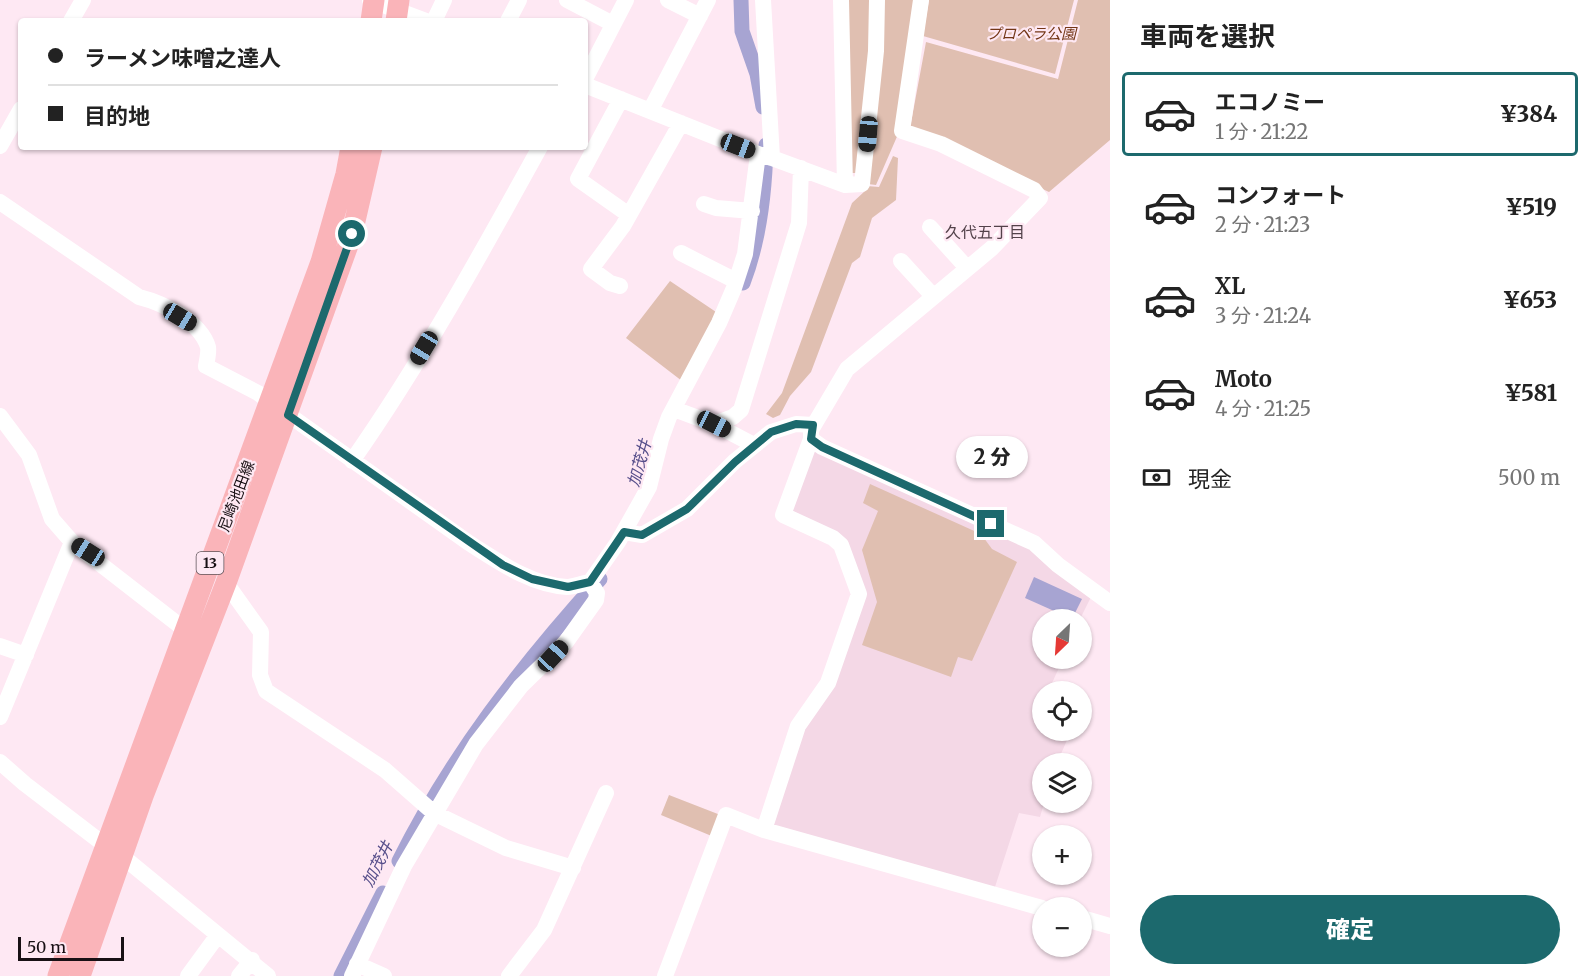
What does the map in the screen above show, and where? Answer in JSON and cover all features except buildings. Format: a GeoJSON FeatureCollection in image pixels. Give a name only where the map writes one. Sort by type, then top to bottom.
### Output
{"type":"FeatureCollection","features":[{"type":"Feature","properties":{"kind":"main road","name":"尼崎池田線"},"geometry":{"type":"LineString","coordinates":[[58,976],[114,851],[143,796],[226,584],[280,409],[346,174],[350,150]]}},
{"type":"Feature","properties":{"kind":"main road","name":"尼崎池田線"},"geometry":{"type":"LineString","coordinates":[[80,976],[114,851],[184,629],[280,409],[352,234],[371,150]]}},
{"type":"Feature","properties":{"kind":"street"},"geometry":{"type":"LineString","coordinates":[[73,18],[83,0]]}},
{"type":"Feature","properties":{"kind":"street"},"geometry":{"type":"LineString","coordinates":[[435,18],[444,0]]}},
{"type":"Feature","properties":{"kind":"street"},"geometry":{"type":"LineString","coordinates":[[510,18],[519,0]]}},
{"type":"Feature","properties":{"kind":"street"},"geometry":{"type":"LineString","coordinates":[[567,0],[613,24]]}},
{"type":"Feature","properties":{"kind":"street"},"geometry":{"type":"LineString","coordinates":[[588,73],[626,0]]}},
{"type":"Feature","properties":{"kind":"street"},"geometry":{"type":"LineString","coordinates":[[668,0],[700,16]]}},
{"type":"Feature","properties":{"kind":"street"},"geometry":{"type":"LineString","coordinates":[[650,111],[708,0]]}},
{"type":"Feature","properties":{"kind":"street"},"geometry":{"type":"LineString","coordinates":[[0,202],[139,297],[152,300],[195,326],[208,348],[206,366],[280,409],[503,565],[532,579],[568,587],[590,582],[624,532],[649,487],[661,439],[674,409],[719,324],[745,254],[765,156],[763,0]]}},
{"type":"Feature","properties":{"kind":"street"},"geometry":{"type":"LineString","coordinates":[[841,0],[847,186]]}},
{"type":"Feature","properties":{"kind":"street"},"geometry":{"type":"LineString","coordinates":[[847,186],[862,184],[865,176],[877,0]]}},
{"type":"Feature","properties":{"kind":"street"},"geometry":{"type":"LineString","coordinates":[[764,830],[798,726],[828,682],[859,594],[841,545],[832,538],[783,515],[812,432],[847,369],[992,248],[1040,198],[1034,190],[940,144],[902,131],[921,0]]}},
{"type":"Feature","properties":{"kind":"street"},"geometry":{"type":"LineString","coordinates":[[372,6],[397,10],[418,18]]}},
{"type":"Feature","properties":{"kind":"street"},"geometry":{"type":"LineString","coordinates":[[588,86],[847,186],[876,191]]}},
{"type":"Feature","properties":{"kind":"street"},"geometry":{"type":"LineString","coordinates":[[621,99],[578,179],[630,215]]}},
{"type":"Feature","properties":{"kind":"street"},"geometry":{"type":"LineString","coordinates":[[0,146],[18,114]]}},
{"type":"Feature","properties":{"kind":"street"},"geometry":{"type":"LineString","coordinates":[[620,286],[610,283],[591,269],[630,215],[681,123]]}},
{"type":"Feature","properties":{"kind":"street"},"geometry":{"type":"LineString","coordinates":[[352,461],[383,417],[481,254],[538,150]]}},
{"type":"Feature","properties":{"kind":"street"},"geometry":{"type":"LineString","coordinates":[[714,424],[733,417],[741,410],[799,223],[801,168]]}},
{"type":"Feature","properties":{"kind":"street"},"geometry":{"type":"LineString","coordinates":[[704,204],[716,208],[752,211]]}},
{"type":"Feature","properties":{"kind":"street"},"geometry":{"type":"LineString","coordinates":[[930,227],[967,268]]}},
{"type":"Feature","properties":{"kind":"street"},"geometry":{"type":"LineString","coordinates":[[681,253],[736,281]]}},
{"type":"Feature","properties":{"kind":"street"},"geometry":{"type":"LineString","coordinates":[[901,261],[933,296]]}},
{"type":"Feature","properties":{"kind":"street"},"geometry":{"type":"LineString","coordinates":[[674,409],[714,424],[754,445]]}},
{"type":"Feature","properties":{"kind":"street"},"geometry":{"type":"LineString","coordinates":[[0,416],[29,455],[52,519],[72,542],[184,629]]}},
{"type":"Feature","properties":{"kind":"street"},"geometry":{"type":"LineString","coordinates":[[624,532],[642,535],[687,509],[754,445],[771,432],[796,424],[812,432],[822,447],[1034,543],[1058,565],[1110,603]]}},
{"type":"Feature","properties":{"kind":"street"},"geometry":{"type":"LineString","coordinates":[[0,717],[72,542]]}},
{"type":"Feature","properties":{"kind":"street"},"geometry":{"type":"LineString","coordinates":[[384,976],[354,970],[404,866],[476,744],[521,686],[566,642],[596,600],[597,593],[590,582]]}},
{"type":"Feature","properties":{"kind":"street"},"geometry":{"type":"LineString","coordinates":[[226,584],[261,632],[260,675],[266,691],[385,770],[434,813],[506,848],[573,868]]}},
{"type":"Feature","properties":{"kind":"street"},"geometry":{"type":"LineString","coordinates":[[0,646],[26,655]]}},
{"type":"Feature","properties":{"kind":"street"},"geometry":{"type":"LineString","coordinates":[[0,762],[25,784],[252,960],[268,976]]}},
{"type":"Feature","properties":{"kind":"street"},"geometry":{"type":"LineString","coordinates":[[509,976],[544,930],[606,793]]}},
{"type":"Feature","properties":{"kind":"street"},"geometry":{"type":"LineString","coordinates":[[665,976],[726,815],[764,830],[1032,905]]}},
{"type":"Feature","properties":{"kind":"street"},"geometry":{"type":"LineString","coordinates":[[1092,921],[1110,926]]}},
{"type":"Feature","properties":{"kind":"street"},"geometry":{"type":"LineString","coordinates":[[188,976],[218,935]]}},
{"type":"Feature","properties":{"kind":"street"},"geometry":{"type":"LineString","coordinates":[[239,976],[252,960]]}},
{"type":"Feature","properties":{"kind":"shaded area"},"geometry":{"type":"Polygon","coordinates":[[[814,446],[1033,547],[1092,595],[1085,609],[1032,609],[1032,669],[1058,669],[1053,681],[1032,681],[1032,741],[1067,741],[1061,753],[1032,753],[1032,813],[1041,813],[1040,817],[1019,813],[994,890],[771,828],[792,757],[863,593],[847,548],[793,516],[791,509],[814,446]]]}},
{"type":"Feature","properties":{"kind":"green space"},"geometry":{"type":"Polygon","coordinates":[[[848,0],[873,0],[859,173],[852,173],[848,0]]]}},
{"type":"Feature","properties":{"kind":"green space"},"geometry":{"type":"Polygon","coordinates":[[[881,0],[914,0],[899,132],[876,185],[868,184],[881,0]]]}},
{"type":"Feature","properties":{"kind":"green space","name":"プロペラ公園"},"geometry":{"type":"Polygon","coordinates":[[[929,0],[1074,0],[1055,74],[923,36],[929,0]]]}},
{"type":"Feature","properties":{"kind":"green space"},"geometry":{"type":"Polygon","coordinates":[[[1078,0],[1110,0],[1110,140],[1049,192],[910,128],[926,42],[1058,79],[1078,0]]]}},
{"type":"Feature","properties":{"kind":"green space"},"geometry":{"type":"Polygon","coordinates":[[[893,156],[898,158],[896,200],[872,218],[860,257],[852,263],[811,372],[790,396],[780,415],[773,418],[766,414],[782,393],[852,203],[865,191],[867,186],[879,187],[893,156]]]}},
{"type":"Feature","properties":{"kind":"green space"},"geometry":{"type":"Polygon","coordinates":[[[670,281],[719,314],[682,381],[626,338],[670,281]]]}},
{"type":"Feature","properties":{"kind":"green space"},"geometry":{"type":"Polygon","coordinates":[[[870,484],[981,534],[992,549],[1017,562],[972,661],[958,657],[951,677],[862,645],[877,602],[862,550],[878,511],[863,503],[870,484]]]}},
{"type":"Feature","properties":{"kind":"green space"},"geometry":{"type":"Polygon","coordinates":[[[669,795],[723,816],[714,837],[661,815],[669,795]]]}},
{"type":"Feature","properties":{"kind":"water"},"geometry":{"type":"Polygon","coordinates":[[[1034,577],[1082,599],[1077,609],[1050,609],[1025,598],[1034,577]]]}},
{"type":"Feature","properties":{"kind":"waterway","name":"加茂井"},"geometry":{"type":"LineString","coordinates":[[741,0],[742,31],[757,74],[763,107]]}},
{"type":"Feature","properties":{"kind":"waterway","name":"加茂井"},"geometry":{"type":"LineString","coordinates":[[743,283],[754,249],[760,215],[766,145]]}},
{"type":"Feature","properties":{"kind":"waterway","name":"加茂井"},"geometry":{"type":"LineString","coordinates":[[399,861],[441,785],[490,713],[543,645],[600,579]]}},
{"type":"Feature","properties":{"kind":"waterway","name":"加茂井"},"geometry":{"type":"LineString","coordinates":[[341,976],[383,893]]}},
{"type":"Feature","properties":{"kind":"district","name":"久代五丁目"},"geometry":{"type":"Point","coordinates":[985,232]}},
{"type":"Feature","properties":{"kind":"route"},"geometry":{"type":"LineString","coordinates":[[352,234],[288,415],[469,543],[503,565],[532,579],[568,587],[590,582],[624,532],[642,535],[687,509],[704,495],[721,474],[754,445],[771,432],[796,424],[813,425],[811,439],[822,447],[991,524]]}}]}
